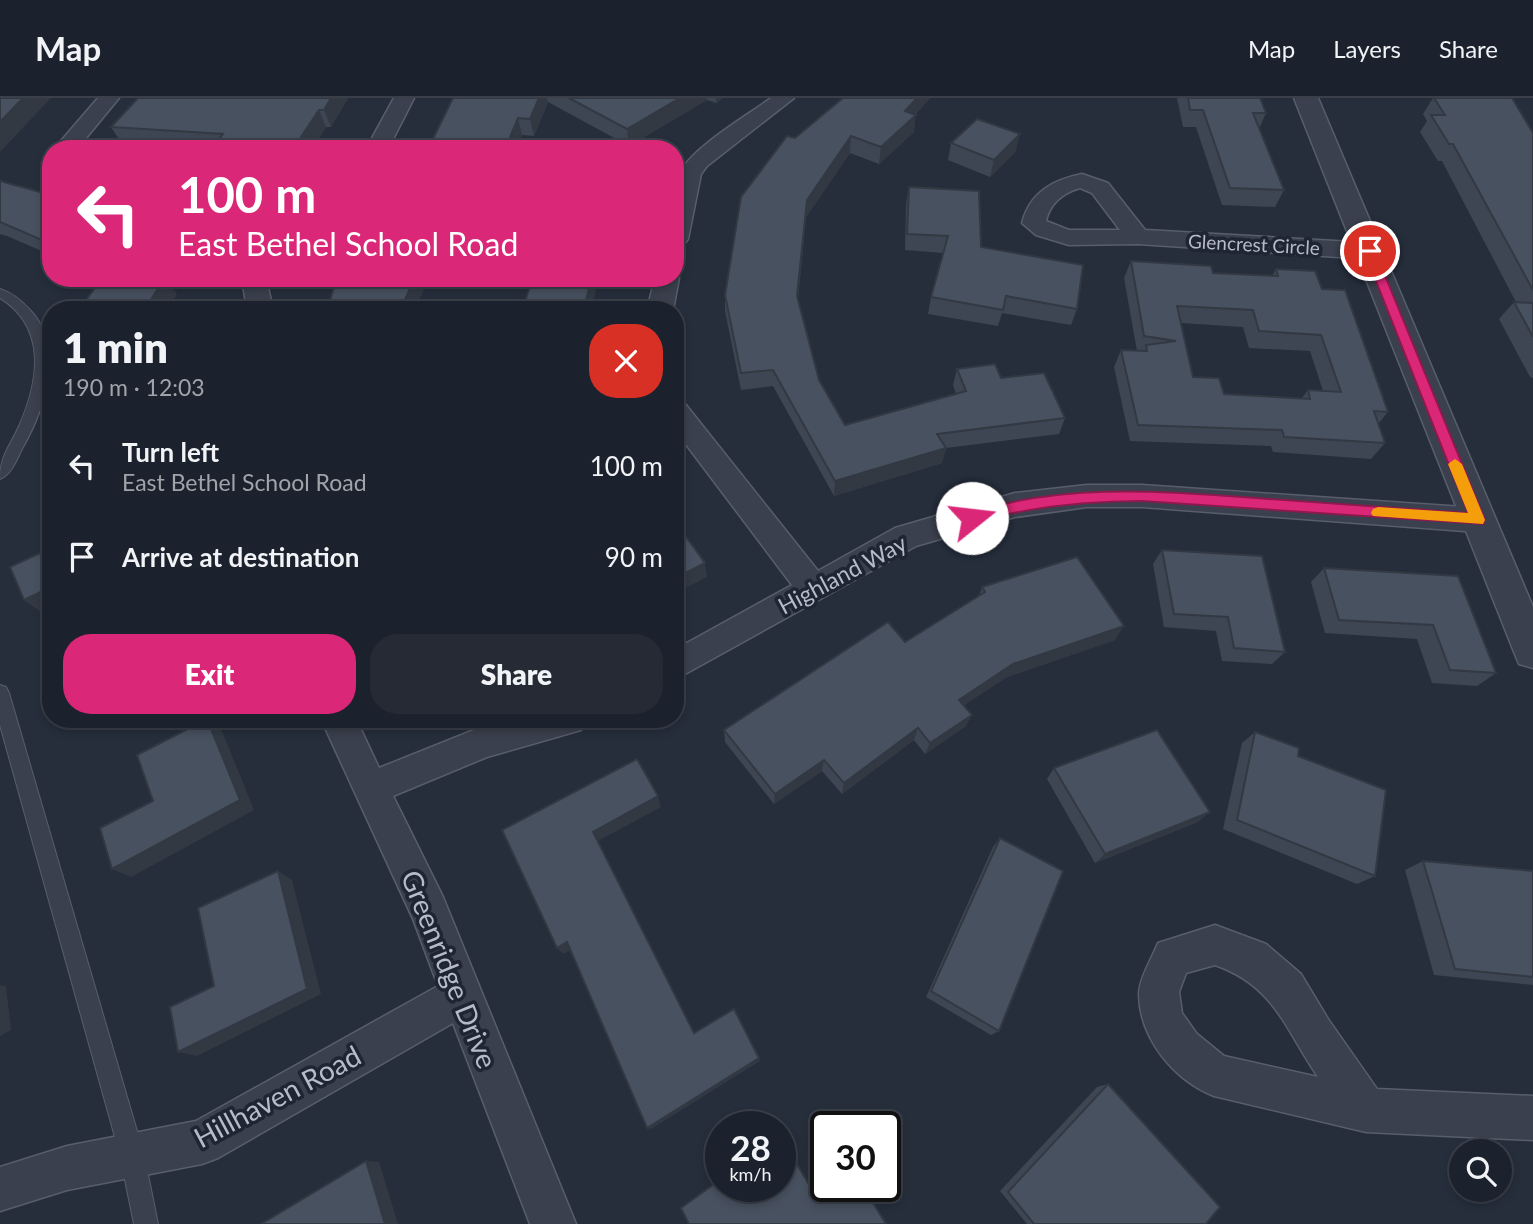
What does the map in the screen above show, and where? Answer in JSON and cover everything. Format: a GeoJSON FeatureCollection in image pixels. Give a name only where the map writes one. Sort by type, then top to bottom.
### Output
{"type":"FeatureCollection","features":[{"type":"Feature","properties":{"kind":"street"},"geometry":{"type":"LineString","coordinates":[[73,140],[109,98]]}},
{"type":"Feature","properties":{"kind":"street"},"geometry":{"type":"LineString","coordinates":[[382,140],[404,98]]}},
{"type":"Feature","properties":{"kind":"street"},"geometry":{"type":"LineString","coordinates":[[684,202],[690,174],[699,161],[785,98]]}},
{"type":"Feature","properties":{"kind":"street"},"geometry":{"type":"LineString","coordinates":[[1306,98],[1533,652]]}},
{"type":"Feature","properties":{"kind":"street","name":"Glencrest Circle"},"geometry":{"type":"LineString","coordinates":[[1138,237],[1370,251]]}},
{"type":"Feature","properties":{"kind":"street"},"geometry":{"type":"LineString","coordinates":[[684,422],[814,589]]}},
{"type":"Feature","properties":{"kind":"street","name":"Highland Way"},"geometry":{"type":"LineString","coordinates":[[684,661],[906,537],[1015,505],[1087,496],[1142,496],[1478,520]]}},
{"type":"Feature","properties":{"kind":"street","name":"Greenridge Drive"},"geometry":{"type":"LineString","coordinates":[[342,728],[429,911],[553,1224]]}},
{"type":"Feature","properties":{"kind":"street"},"geometry":{"type":"LineString","coordinates":[[371,788],[484,742],[536,728]]}},
{"type":"Feature","properties":{"kind":"street"},"geometry":{"type":"LineString","coordinates":[[1366,1110],[1313,1034],[1287,988],[1252,958],[1215,945],[1172,957],[1159,992],[1163,1020],[1182,1049],[1214,1075],[1366,1110],[1533,1118]]}},
{"type":"Feature","properties":{"kind":"street","name":"Hillhaven Road"},"geometry":{"type":"LineString","coordinates":[[0,1189],[67,1168],[202,1142],[462,995]]}},
{"type":"Feature","properties":{"kind":"lane"},"geometry":{"type":"LineString","coordinates":[[0,293],[11,297],[37,328],[41,368],[34,406],[15,451],[0,473]]}},
{"type":"Feature","properties":{"kind":"lane"},"geometry":{"type":"LineString","coordinates":[[0,693],[132,1155],[146,1224]]}},
{"type":"Feature","properties":{"kind":"building"},"geometry":{"type":"Polygon","coordinates":[[[0,98],[23,98],[0,122],[0,98]]]}},
{"type":"Feature","properties":{"kind":"building"},"geometry":{"type":"Polygon","coordinates":[[[138,98],[331,98],[324,110],[319,110],[299,140],[219,140],[223,134],[111,127],[138,98]]]}},
{"type":"Feature","properties":{"kind":"building"},"geometry":{"type":"Polygon","coordinates":[[[453,98],[539,98],[530,119],[518,118],[509,140],[432,140],[453,98]]]}},
{"type":"Feature","properties":{"kind":"building"},"geometry":{"type":"Polygon","coordinates":[[[569,98],[680,98],[627,129],[569,98]]]}},
{"type":"Feature","properties":{"kind":"building"},"geometry":{"type":"Polygon","coordinates":[[[843,98],[917,98],[905,111],[916,115],[881,147],[851,136],[807,200],[797,296],[819,380],[845,425],[966,391],[957,369],[995,364],[1001,378],[1044,373],[1065,418],[937,434],[946,448],[835,481],[773,370],[741,373],[725,295],[741,197],[787,136],[795,138],[843,98]]]}},
{"type":"Feature","properties":{"kind":"building"},"geometry":{"type":"Polygon","coordinates":[[[1188,98],[1260,98],[1266,113],[1253,113],[1284,190],[1230,188],[1203,110],[1190,110],[1188,98]]]}},
{"type":"Feature","properties":{"kind":"building"},"geometry":{"type":"Polygon","coordinates":[[[1434,98],[1512,98],[1533,133],[1533,290],[1453,144],[1449,144],[1431,115],[1445,115],[1434,98]]]}},
{"type":"Feature","properties":{"kind":"building"},"geometry":{"type":"Polygon","coordinates":[[[977,119],[1020,134],[994,160],[951,143],[977,119]]]}},
{"type":"Feature","properties":{"kind":"building"},"geometry":{"type":"Polygon","coordinates":[[[0,181],[42,193],[42,240],[0,222],[0,181]]]}},
{"type":"Feature","properties":{"kind":"building"},"geometry":{"type":"Polygon","coordinates":[[[909,187],[979,191],[981,247],[1083,265],[1077,309],[1006,296],[1003,310],[931,297],[948,236],[907,234],[909,187]]]}},
{"type":"Feature","properties":{"kind":"building"},"geometry":{"type":"Polygon","coordinates":[[[1131,261],[1211,266],[1213,273],[1278,276],[1276,269],[1315,271],[1322,289],[1345,290],[1388,412],[1374,411],[1385,443],[1284,437],[1282,430],[1138,425],[1121,350],[1147,351],[1146,345],[1176,341],[1144,336],[1131,261]],[[1177,306],[1193,377],[1219,378],[1224,394],[1310,399],[1308,390],[1341,392],[1321,335],[1259,331],[1253,310],[1177,306]]]}},
{"type":"Feature","properties":{"kind":"building"},"geometry":{"type":"Polygon","coordinates":[[[96,287],[159,287],[150,301],[85,301],[96,287]]]}},
{"type":"Feature","properties":{"kind":"building"},"geometry":{"type":"Polygon","coordinates":[[[334,287],[411,287],[404,301],[330,301],[334,287]]]}},
{"type":"Feature","properties":{"kind":"building"},"geometry":{"type":"Polygon","coordinates":[[[530,287],[589,287],[586,301],[525,301],[530,287]]]}},
{"type":"Feature","properties":{"kind":"building"},"geometry":{"type":"Polygon","coordinates":[[[1514,302],[1533,303],[1533,337],[1514,302]]]}},
{"type":"Feature","properties":{"kind":"building"},"geometry":{"type":"Polygon","coordinates":[[[684,534],[705,563],[684,574],[684,534]]]}},
{"type":"Feature","properties":{"kind":"building"},"geometry":{"type":"Polygon","coordinates":[[[1162,550],[1262,556],[1285,652],[1234,648],[1228,617],[1174,614],[1162,550]]]}},
{"type":"Feature","properties":{"kind":"building"},"geometry":{"type":"Polygon","coordinates":[[[42,552],[42,591],[24,600],[10,567],[42,552]]]}},
{"type":"Feature","properties":{"kind":"building"},"geometry":{"type":"Polygon","coordinates":[[[1077,557],[1124,626],[1013,664],[959,700],[972,715],[930,743],[918,728],[844,783],[824,760],[775,794],[724,730],[888,622],[905,642],[985,592],[982,587],[1077,557]]]}},
{"type":"Feature","properties":{"kind":"building"},"geometry":{"type":"Polygon","coordinates":[[[1324,568],[1458,576],[1496,673],[1450,670],[1433,625],[1339,620],[1324,568]]]}},
{"type":"Feature","properties":{"kind":"building"},"geometry":{"type":"Polygon","coordinates":[[[190,728],[211,728],[240,800],[112,869],[100,828],[153,801],[137,755],[190,728]]]}},
{"type":"Feature","properties":{"kind":"building"},"geometry":{"type":"Polygon","coordinates":[[[1157,730],[1210,812],[1105,854],[1054,768],[1157,730]]]}},
{"type":"Feature","properties":{"kind":"building"},"geometry":{"type":"Polygon","coordinates":[[[1255,732],[1299,748],[1298,756],[1386,790],[1375,876],[1237,820],[1255,732]]]}},
{"type":"Feature","properties":{"kind":"building"},"geometry":{"type":"Polygon","coordinates":[[[637,759],[658,796],[593,832],[694,1033],[734,1009],[759,1058],[647,1128],[567,942],[557,948],[502,830],[637,759]]]}},
{"type":"Feature","properties":{"kind":"building"},"geometry":{"type":"Polygon","coordinates":[[[1000,838],[1063,871],[999,1031],[931,991],[1000,838]]]}},
{"type":"Feature","properties":{"kind":"building"},"geometry":{"type":"Polygon","coordinates":[[[1423,861],[1533,871],[1533,977],[1455,969],[1423,861]]]}},
{"type":"Feature","properties":{"kind":"building"},"geometry":{"type":"Polygon","coordinates":[[[278,871],[307,989],[178,1052],[170,1007],[214,986],[198,908],[278,871]]]}},
{"type":"Feature","properties":{"kind":"building"},"geometry":{"type":"Polygon","coordinates":[[[1108,1084],[1220,1207],[1206,1224],[1034,1224],[1008,1192],[1108,1084]]]}},
{"type":"Feature","properties":{"kind":"building"},"geometry":{"type":"Polygon","coordinates":[[[366,1161],[385,1224],[261,1224],[366,1161]]]}},
{"type":"Feature","properties":{"kind":"building"},"geometry":{"type":"Polygon","coordinates":[[[796,1162],[810,1186],[810,1202],[873,1202],[886,1224],[689,1224],[681,1208],[705,1191],[705,1202],[796,1202],[796,1162]]]}},
{"type":"Feature","properties":{"kind":"slow traffic"},"geometry":{"type":"LineString","coordinates":[[1378,513],[1478,520],[1455,464]]}},
{"type":"Feature","properties":{"kind":"route"},"geometry":{"type":"LineString","coordinates":[[972,518],[1015,505],[1087,496],[1142,496],[1478,520],[1370,251]]}}]}
